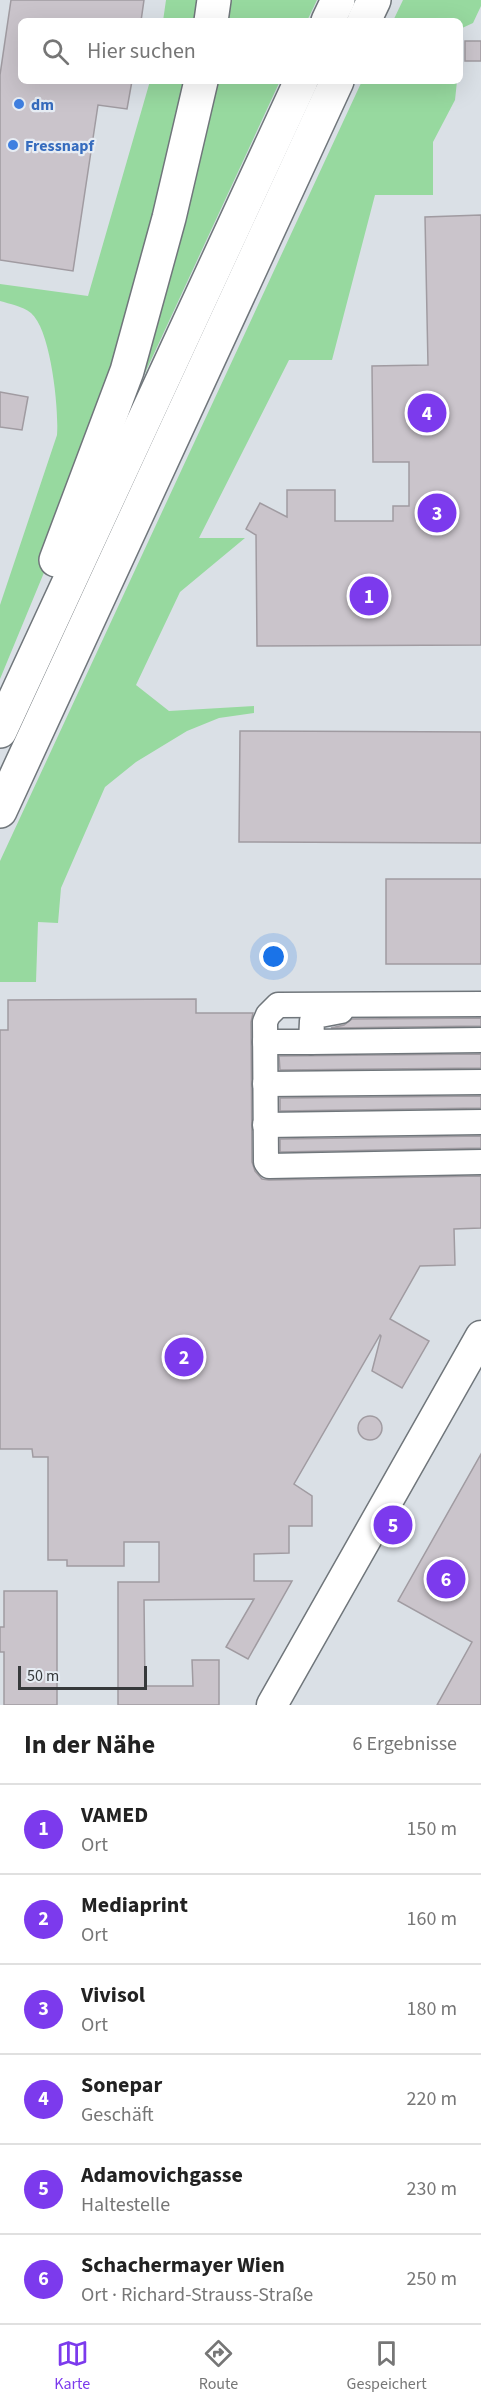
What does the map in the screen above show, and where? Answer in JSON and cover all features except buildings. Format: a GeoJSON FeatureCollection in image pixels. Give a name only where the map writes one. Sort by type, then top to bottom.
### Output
{"type":"FeatureCollection","features":[{"type":"Feature","properties":{"kind":"highway"},"geometry":{"type":"LineString","coordinates":[[211,18],[214,0]]}},
{"type":"Feature","properties":{"kind":"highway"},"geometry":{"type":"LineString","coordinates":[[329,18],[338,0]]}},
{"type":"Feature","properties":{"kind":"highway"},"geometry":{"type":"LineString","coordinates":[[365,18],[374,0]]}},
{"type":"Feature","properties":{"kind":"highway"},"geometry":{"type":"LineString","coordinates":[[0,701],[77,508],[127,371],[169,218],[200,84]]}},
{"type":"Feature","properties":{"kind":"highway"},"geometry":{"type":"LineString","coordinates":[[0,731],[299,84]]}},
{"type":"Feature","properties":{"kind":"highway"},"geometry":{"type":"LineString","coordinates":[[0,811],[336,84]]}},
{"type":"Feature","properties":{"kind":"main road"},"geometry":{"type":"LineString","coordinates":[[272,1705],[481,1336]]}},
{"type":"Feature","properties":{"kind":"lane"},"geometry":{"type":"LineString","coordinates":[[481,1004],[278,1005],[268,1015],[265,1022],[266,1162],[268,1166],[481,1162]]}},
{"type":"Feature","properties":{"kind":"lane"},"geometry":{"type":"LineString","coordinates":[[311,1042],[312,1021],[315,1016],[323,1013],[481,1011]]}},
{"type":"Feature","properties":{"kind":"lane"},"geometry":{"type":"LineString","coordinates":[[265,1042],[481,1040]]}},
{"type":"Feature","properties":{"kind":"lane"},"geometry":{"type":"LineString","coordinates":[[265,1084],[481,1082]]}},
{"type":"Feature","properties":{"kind":"lane"},"geometry":{"type":"LineString","coordinates":[[266,1125],[481,1122]]}},
{"type":"Feature","properties":{"kind":"green space"},"geometry":{"type":"Polygon","coordinates":[[[166,0],[204,0],[201,18],[163,18],[166,0]]]}},
{"type":"Feature","properties":{"kind":"green space"},"geometry":{"type":"Polygon","coordinates":[[[226,0],[317,0],[308,18],[223,18],[226,0]]]}},
{"type":"Feature","properties":{"kind":"green space"},"geometry":{"type":"Polygon","coordinates":[[[403,0],[481,0],[481,6],[473,23],[463,28],[463,18],[394,18],[403,0]]]}},
{"type":"Feature","properties":{"kind":"green space"},"geometry":{"type":"Polygon","coordinates":[[[149,84],[189,84],[154,237],[50,558],[0,679],[0,605],[57,435],[57,423],[55,389],[44,336],[31,313],[0,301],[0,284],[88,296],[149,84]]]}},
{"type":"Feature","properties":{"kind":"green space"},"geometry":{"type":"Polygon","coordinates":[[[211,84],[279,84],[127,412],[211,84]]]}},
{"type":"Feature","properties":{"kind":"green space"},"geometry":{"type":"Polygon","coordinates":[[[361,84],[457,84],[455,100],[433,142],[433,195],[375,195],[332,360],[289,360],[199,538],[245,538],[180,592],[136,685],[169,711],[254,706],[254,713],[219,718],[187,731],[136,762],[105,787],[61,888],[58,923],[38,922],[36,982],[0,982],[0,861],[361,84]]]}},
{"type":"Feature","properties":{"kind":"place","name":"dm"},"geometry":{"type":"Point","coordinates":[19,104]}},
{"type":"Feature","properties":{"kind":"place","name":"Fressnapf"},"geometry":{"type":"Point","coordinates":[13,145]}},
{"type":"Feature","properties":{"kind":"place","name":"Sonepar"},"geometry":{"type":"Point","coordinates":[427,413]}},
{"type":"Feature","properties":{"kind":"place","name":"Vivisol"},"geometry":{"type":"Point","coordinates":[437,513]}},
{"type":"Feature","properties":{"kind":"place","name":"VAMED"},"geometry":{"type":"Point","coordinates":[369,596]}},
{"type":"Feature","properties":{"kind":"place","name":"Mediaprint"},"geometry":{"type":"Point","coordinates":[184,1357]}},
{"type":"Feature","properties":{"kind":"place","name":"Adamovichgasse"},"geometry":{"type":"Point","coordinates":[393,1525]}},
{"type":"Feature","properties":{"kind":"place","name":"Schachermayer Wien"},"geometry":{"type":"Point","coordinates":[446,1579]}}]}
